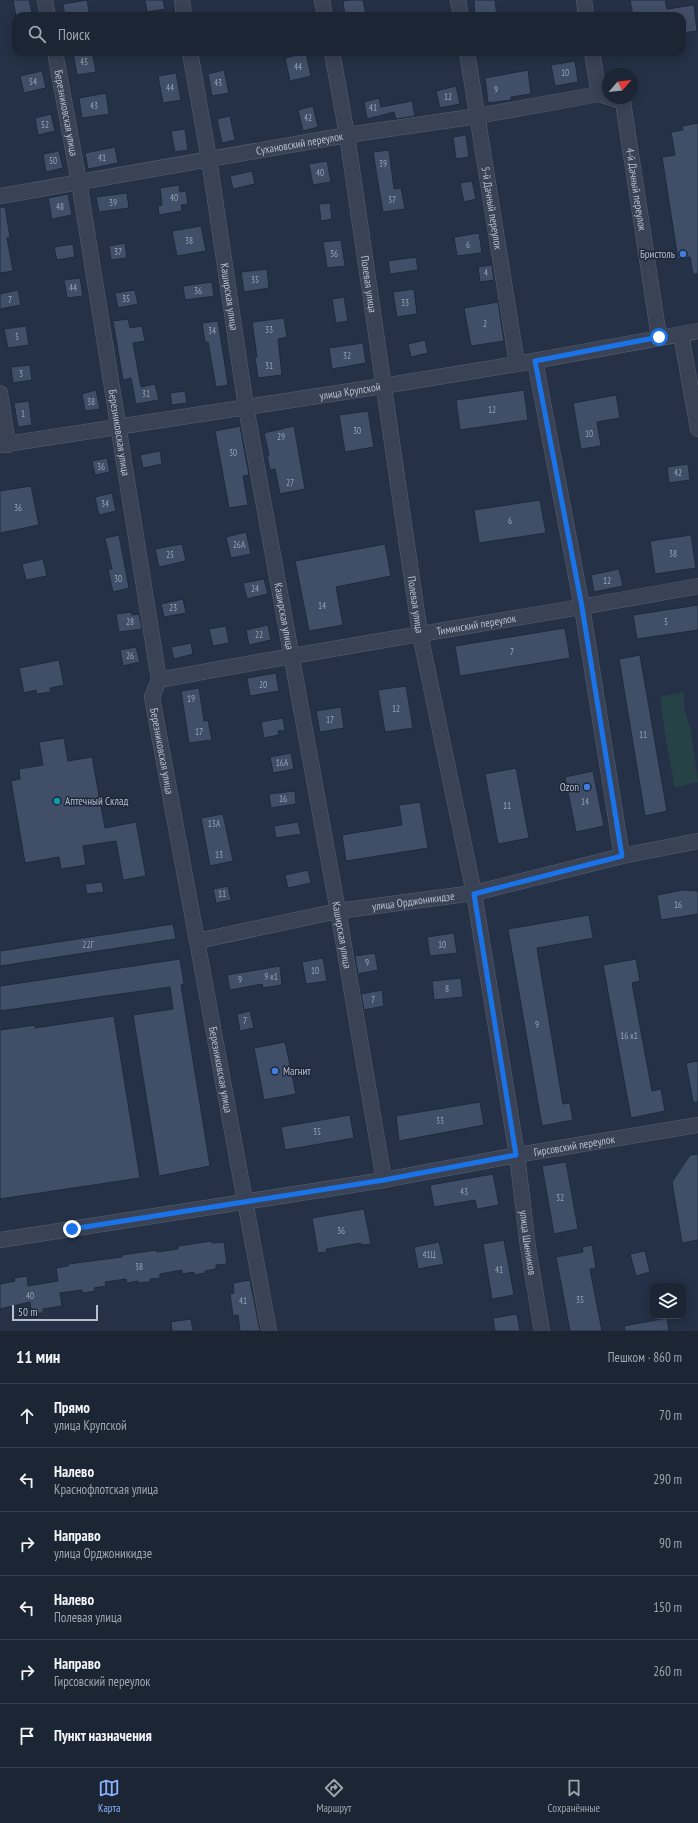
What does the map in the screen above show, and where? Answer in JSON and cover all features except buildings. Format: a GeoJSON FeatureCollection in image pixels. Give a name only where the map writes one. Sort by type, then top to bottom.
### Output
{"type":"FeatureCollection","features":[{"type":"Feature","properties":{"kind":"street"},"geometry":{"type":"LineString","coordinates":[[45,0],[47,12]]}},
{"type":"Feature","properties":{"kind":"street"},"geometry":{"type":"LineString","coordinates":[[182,0],[184,12]]}},
{"type":"Feature","properties":{"kind":"street"},"geometry":{"type":"LineString","coordinates":[[322,0],[324,12]]}},
{"type":"Feature","properties":{"kind":"street"},"geometry":{"type":"LineString","coordinates":[[458,0],[460,12]]}},
{"type":"Feature","properties":{"kind":"street"},"geometry":{"type":"LineString","coordinates":[[584,0],[586,12]]}},
{"type":"Feature","properties":{"kind":"street","name":"Березниковская улица"},"geometry":{"type":"LineString","coordinates":[[56,56],[79,182],[159,680],[152,697],[269,1331]]}},
{"type":"Feature","properties":{"kind":"street","name":"Каширская улица"},"geometry":{"type":"LineString","coordinates":[[191,56],[209,159],[246,407],[338,912],[384,1180]]}},
{"type":"Feature","properties":{"kind":"street","name":"Полевая улица"},"geometry":{"type":"LineString","coordinates":[[333,56],[347,135],[420,634],[474,894],[516,1155]]}},
{"type":"Feature","properties":{"kind":"street","name":"5-й Дачный переулок"},"geometry":{"type":"LineString","coordinates":[[468,56],[517,364]]}},
{"type":"Feature","properties":{"kind":"street"},"geometry":{"type":"LineString","coordinates":[[593,56],[602,83]]}},
{"type":"Feature","properties":{"kind":"street","name":"Сухановский переулок"},"geometry":{"type":"LineString","coordinates":[[0,196],[347,135],[602,97]]}},
{"type":"Feature","properties":{"kind":"street","name":"4-й Дачный переулок"},"geometry":{"type":"LineString","coordinates":[[623,104],[659,337]]}},
{"type":"Feature","properties":{"kind":"street","name":"улица Крупской"},"geometry":{"type":"LineString","coordinates":[[4,445],[517,364],[698,331]]}},
{"type":"Feature","properties":{"kind":"street"},"geometry":{"type":"LineString","coordinates":[[681,334],[698,429]]}},
{"type":"Feature","properties":{"kind":"street"},"geometry":{"type":"LineString","coordinates":[[535,361],[582,607],[622,856]]}},
{"type":"Feature","properties":{"kind":"street"},"geometry":{"type":"LineString","coordinates":[[0,393],[4,445]]}},
{"type":"Feature","properties":{"kind":"street","name":"Тиминский переулок"},"geometry":{"type":"LineString","coordinates":[[159,680],[290,655],[582,607],[698,586]]}},
{"type":"Feature","properties":{"kind":"street","name":"улица Орджоникидзе"},"geometry":{"type":"LineString","coordinates":[[197,941],[338,912],[474,894],[622,856],[698,841]]}},
{"type":"Feature","properties":{"kind":"street","name":"Гирсовский переулок"},"geometry":{"type":"LineString","coordinates":[[0,1240],[384,1180],[516,1155],[698,1125]]}},
{"type":"Feature","properties":{"kind":"street","name":"улица Шинников"},"geometry":{"type":"LineString","coordinates":[[516,1155],[528,1247],[542,1331]]}},
{"type":"Feature","properties":{"kind":"green space"},"geometry":{"type":"Polygon","coordinates":[[[684,692],[684,707],[691,731],[698,782],[675,788],[666,741],[660,697],[684,692]]]}},
{"type":"Feature","properties":{"kind":"place","name":"Бристоль"},"geometry":{"type":"Point","coordinates":[683,254]}},
{"type":"Feature","properties":{"kind":"place","name":"Ozon"},"geometry":{"type":"Point","coordinates":[587,787]}},
{"type":"Feature","properties":{"kind":"place","name":"Аптечный Склад"},"geometry":{"type":"Point","coordinates":[57,801]}},
{"type":"Feature","properties":{"kind":"place","name":"Магнит"},"geometry":{"type":"Point","coordinates":[275,1071]}},
{"type":"Feature","properties":{"kind":"route"},"geometry":{"type":"LineString","coordinates":[[72,1229],[384,1180],[516,1155],[474,894],[622,856],[582,607],[535,361],[659,337]]}}]}
